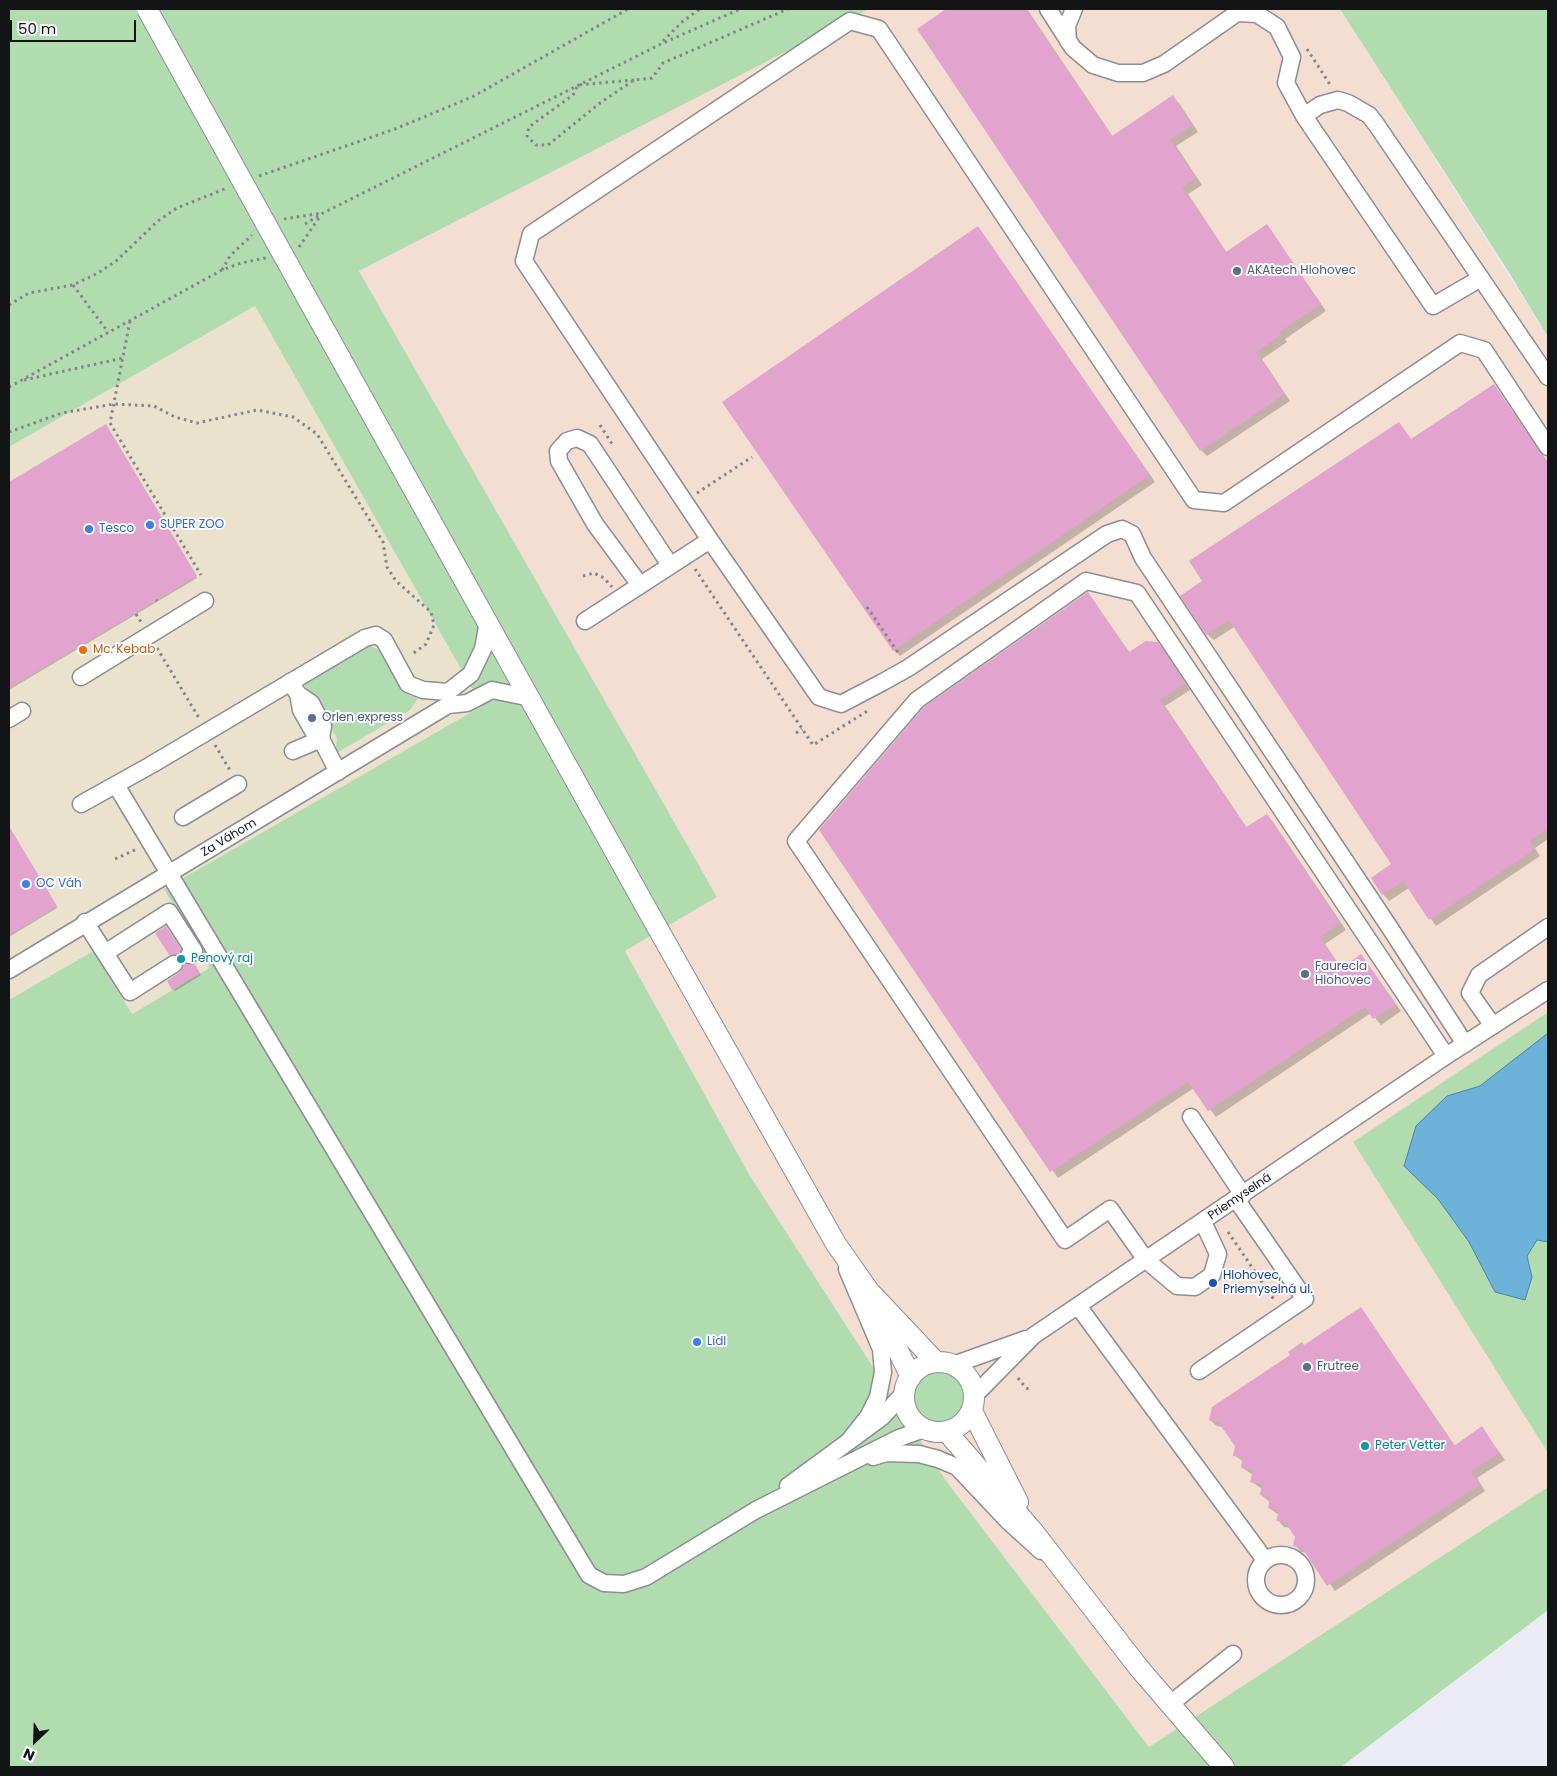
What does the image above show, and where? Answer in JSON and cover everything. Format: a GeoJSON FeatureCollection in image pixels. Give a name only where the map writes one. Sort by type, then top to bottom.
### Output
{"type":"FeatureCollection","features":[{"type":"Feature","properties":{"kind":"main road"},"geometry":{"type":"LineString","coordinates":[[147,9],[644,904],[836,1244],[869,1291],[944,1363],[966,1375],[973,1403],[1032,1530]]}},
{"type":"Feature","properties":{"kind":"main road"},"geometry":{"type":"LineString","coordinates":[[869,1291],[908,1384],[908,1414],[924,1429],[947,1432],[965,1422],[973,1403]]}},
{"type":"Feature","properties":{"kind":"main road"},"geometry":{"type":"LineString","coordinates":[[908,1384],[923,1366],[944,1363]]}},
{"type":"Feature","properties":{"kind":"main road"},"geometry":{"type":"LineString","coordinates":[[947,1432],[1032,1530],[1056,1564],[1132,1661],[1224,1767]]}},
{"type":"Feature","properties":{"kind":"street"},"geometry":{"type":"LineString","coordinates":[[1048,9],[1073,48],[1092,65],[1118,73],[1143,73],[1164,64],[1237,13],[1257,14],[1277,27],[1292,57],[1286,83],[1304,116],[1433,306],[1481,278]]}},
{"type":"Feature","properties":{"kind":"street"},"geometry":{"type":"LineString","coordinates":[[1068,41],[1067,26],[1074,9]]}},
{"type":"Feature","properties":{"kind":"street"},"geometry":{"type":"LineString","coordinates":[[1465,1044],[1363,887],[1143,558],[1132,534],[1122,529],[1107,534],[908,668],[841,704],[819,697],[710,540],[524,261],[531,234],[850,21],[879,29],[1194,500],[1224,503],[1460,343],[1484,350],[1548,447]]}},
{"type":"Feature","properties":{"kind":"street"},"geometry":{"type":"LineString","coordinates":[[1304,116],[1320,105],[1338,100],[1358,108],[1376,124],[1548,376]]}},
{"type":"Feature","properties":{"kind":"street"},"geometry":{"type":"LineString","coordinates":[[640,585],[594,524],[559,461],[558,451],[566,441],[577,438],[590,444],[670,565]]}},
{"type":"Feature","properties":{"kind":"street"},"geometry":{"type":"LineString","coordinates":[[585,621],[710,540]]}},
{"type":"Feature","properties":{"kind":"street"},"geometry":{"type":"LineString","coordinates":[[1202,1222],[1218,1254],[1212,1276],[1195,1287],[1177,1286],[1146,1260],[1110,1210],[1065,1240],[796,841],[917,700],[1086,581],[1137,592],[1446,1056]]}},
{"type":"Feature","properties":{"kind":"street"},"geometry":{"type":"LineString","coordinates":[[80,677],[205,601]]}},
{"type":"Feature","properties":{"kind":"street"},"geometry":{"type":"LineString","coordinates":[[448,698],[471,674],[483,649],[488,622]]}},
{"type":"Feature","properties":{"kind":"street"},"geometry":{"type":"LineString","coordinates":[[81,804],[207,732],[294,688],[364,638],[376,635],[384,640],[408,684],[422,690],[467,703],[492,690],[531,698]]}},
{"type":"Feature","properties":{"kind":"street"},"geometry":{"type":"LineString","coordinates":[[294,688],[310,703],[324,726],[321,738],[338,772]]}},
{"type":"Feature","properties":{"kind":"street","name":"Za Váhom"},"geometry":{"type":"LineString","coordinates":[[9,970],[85,922],[169,874],[338,772],[448,698]]}},
{"type":"Feature","properties":{"kind":"street"},"geometry":{"type":"LineString","coordinates":[[293,751],[321,738]]}},
{"type":"Feature","properties":{"kind":"street"},"geometry":{"type":"LineString","coordinates":[[183,817],[238,784]]}},
{"type":"Feature","properties":{"kind":"street"},"geometry":{"type":"LineString","coordinates":[[116,785],[589,1575],[604,1583],[624,1584],[646,1577],[756,1510],[882,1416],[908,1384]]}},
{"type":"Feature","properties":{"kind":"street"},"geometry":{"type":"LineString","coordinates":[[105,953],[169,912],[194,952],[188,955]]}},
{"type":"Feature","properties":{"kind":"street"},"geometry":{"type":"LineString","coordinates":[[85,922],[130,992],[174,964]]}},
{"type":"Feature","properties":{"kind":"street"},"geometry":{"type":"LineString","coordinates":[[1493,1026],[1470,992],[1479,975],[1548,928]]}},
{"type":"Feature","properties":{"kind":"street","name":"Priemyselná"},"geometry":{"type":"LineString","coordinates":[[973,1403],[1032,1336],[1446,1056],[1548,990]]}},
{"type":"Feature","properties":{"kind":"street"},"geometry":{"type":"LineString","coordinates":[[1191,1117],[1305,1299],[1199,1372]]}},
{"type":"Feature","properties":{"kind":"street"},"geometry":{"type":"LineString","coordinates":[[836,1244],[881,1349],[883,1372],[878,1397],[868,1417],[848,1442]]}},
{"type":"Feature","properties":{"kind":"street"},"geometry":{"type":"LineString","coordinates":[[1078,1306],[1265,1560]]}},
{"type":"Feature","properties":{"kind":"street","name":"Priemyselná"},"geometry":{"type":"LineString","coordinates":[[944,1363],[1032,1336]]}},
{"type":"Feature","properties":{"kind":"street"},"geometry":{"type":"LineString","coordinates":[[756,1510],[899,1438],[924,1429]]}},
{"type":"Feature","properties":{"kind":"street"},"geometry":{"type":"LineString","coordinates":[[852,1463],[886,1453],[919,1454],[938,1459],[957,1468],[1008,1521],[1056,1564]]}},
{"type":"Feature","properties":{"kind":"street"},"geometry":{"type":"LineString","coordinates":[[1170,1704],[1233,1654]]}},
{"type":"Feature","properties":{"kind":"path"},"geometry":{"type":"LineString","coordinates":[[253,178],[378,135],[474,96],[628,9]]}},
{"type":"Feature","properties":{"kind":"path"},"geometry":{"type":"LineString","coordinates":[[661,44],[682,22],[700,9]]}},
{"type":"Feature","properties":{"kind":"path"},"geometry":{"type":"LineString","coordinates":[[305,224],[323,213],[578,85],[661,44],[740,9]]}},
{"type":"Feature","properties":{"kind":"path"},"geometry":{"type":"LineString","coordinates":[[578,85],[652,78],[663,63],[788,9]]}},
{"type":"Feature","properties":{"kind":"path"},"geometry":{"type":"LineString","coordinates":[[1306,46],[1338,100]]}},
{"type":"Feature","properties":{"kind":"path"},"geometry":{"type":"LineString","coordinates":[[578,85],[573,95],[529,127],[527,136],[531,142],[544,146],[555,141],[600,103],[634,80]]}},
{"type":"Feature","properties":{"kind":"path"},"geometry":{"type":"LineString","coordinates":[[9,305],[29,293],[73,285],[116,261],[141,234],[178,208],[235,185]]}},
{"type":"Feature","properties":{"kind":"path"},"geometry":{"type":"LineString","coordinates":[[9,387],[232,265],[284,253],[323,213]]}},
{"type":"Feature","properties":{"kind":"path"},"geometry":{"type":"LineString","coordinates":[[73,285],[108,332]]}},
{"type":"Feature","properties":{"kind":"path"},"geometry":{"type":"LineString","coordinates":[[130,320],[110,423],[201,575]]}},
{"type":"Feature","properties":{"kind":"path"},"geometry":{"type":"LineString","coordinates":[[19,381],[123,358]]}},
{"type":"Feature","properties":{"kind":"path"},"geometry":{"type":"LineString","coordinates":[[9,432],[62,412],[114,404],[154,406],[175,417],[197,423],[257,410],[294,416],[317,434],[384,542],[387,568],[396,582],[431,612],[434,624],[426,644],[421,650],[397,662]]}},
{"type":"Feature","properties":{"kind":"path"},"geometry":{"type":"LineString","coordinates":[[694,569],[730,626],[813,745],[876,705]]}},
{"type":"Feature","properties":{"kind":"path"},"geometry":{"type":"LineString","coordinates":[[583,576],[594,573]]}},
{"type":"Feature","properties":{"kind":"path"},"geometry":{"type":"LineString","coordinates":[[867,607],[908,668]]}},
{"type":"Feature","properties":{"kind":"path"},"geometry":{"type":"LineString","coordinates":[[136,614],[238,784]]}},
{"type":"Feature","properties":{"kind":"path"},"geometry":{"type":"LineString","coordinates":[[796,733],[802,729]]}},
{"type":"Feature","properties":{"kind":"path"},"geometry":{"type":"LineString","coordinates":[[115,859],[142,847]]}},
{"type":"Feature","properties":{"kind":"path"},"geometry":{"type":"LineString","coordinates":[[1228,1232],[1283,1314]]}},
{"type":"Feature","properties":{"kind":"path"},"geometry":{"type":"LineString","coordinates":[[1018,1378],[1026,1388],[1032,1390]]}},
{"type":"Feature","properties":{"kind":"shaded area"},"geometry":{"type":"Polygon","coordinates":[[[869,9],[1340,9],[1548,337],[1548,1012],[1353,1142],[1548,1453],[1548,1487],[1149,1747],[947,1482],[750,1176],[625,951],[717,897],[359,271],[869,9]]]}},
{"type":"Feature","properties":{"kind":"shaded area"},"geometry":{"type":"Polygon","coordinates":[[[255,306],[482,706],[164,889],[211,968],[132,1014],[93,951],[9,1000],[9,447],[255,306]]]}},
{"type":"Feature","properties":{"kind":"green space"},"geometry":{"type":"Polygon","coordinates":[[[9,9],[869,9],[359,271],[717,897],[625,951],[750,1176],[947,1482],[1149,1747],[1548,1487],[1548,1610],[1341,1767],[9,1767],[9,1000],[93,951],[132,1014],[210,968],[164,889],[482,706],[255,306],[9,447],[9,9]]]}},
{"type":"Feature","properties":{"kind":"green space"},"geometry":{"type":"Polygon","coordinates":[[[1340,9],[1548,9],[1548,337],[1508,271],[1340,9]]]}},
{"type":"Feature","properties":{"kind":"green space"},"geometry":{"type":"Polygon","coordinates":[[[367,645],[380,650],[409,695],[418,698],[410,710],[335,754],[337,738],[303,682],[367,645]]]}},
{"type":"Feature","properties":{"kind":"green space"},"geometry":{"type":"Polygon","coordinates":[[[1548,1012],[1548,1453],[1353,1142],[1548,1012]]]}},
{"type":"Feature","properties":{"kind":"green space"},"geometry":{"type":"Polygon","coordinates":[[[934,1372],[944,1372],[957,1379],[964,1392],[964,1402],[957,1415],[944,1422],[934,1422],[925,1418],[918,1411],[914,1402],[914,1392],[918,1383],[925,1376],[934,1372]]]}},
{"type":"Feature","properties":{"kind":"water"},"geometry":{"type":"Polygon","coordinates":[[[1548,1033],[1548,1242],[1537,1240],[1527,1256],[1532,1277],[1525,1300],[1495,1292],[1469,1242],[1438,1199],[1404,1166],[1416,1126],[1447,1096],[1480,1086],[1548,1033]]]}},
{"type":"Feature","properties":{"kind":"building"},"geometry":{"type":"Polygon","coordinates":[[[946,9],[1026,9],[1112,136],[1173,95],[1192,125],[1170,140],[1196,178],[1182,187],[1226,252],[1267,224],[1321,304],[1279,332],[1281,335],[1256,352],[1285,394],[1200,451],[917,29],[946,9]]]}},
{"type":"Feature","properties":{"kind":"building"},"geometry":{"type":"Polygon","coordinates":[[[978,226],[1150,475],[893,651],[722,402],[978,226]]]}},
{"type":"Feature","properties":{"kind":"building"},"geometry":{"type":"Polygon","coordinates":[[[1494,384],[1548,463],[1548,829],[1530,841],[1535,849],[1429,920],[1403,881],[1382,895],[1371,878],[1391,864],[1229,620],[1206,635],[1180,596],[1202,581],[1189,561],[1399,422],[1411,439],[1494,384]]]}},
{"type":"Feature","properties":{"kind":"building","name":"Tesco"},"geometry":{"type":"Polygon","coordinates":[[[106,424],[197,576],[9,688],[9,482],[106,424]]]}},
{"type":"Feature","properties":{"kind":"building"},"geometry":{"type":"Polygon","coordinates":[[[1088,592],[1129,652],[1146,641],[1158,642],[1185,683],[1160,700],[1246,827],[1267,814],[1340,923],[1320,937],[1341,969],[1361,954],[1396,1004],[1373,1019],[1365,1007],[1208,1111],[1188,1082],[1050,1172],[819,830],[924,707],[1088,592]]]}},
{"type":"Feature","properties":{"kind":"building","name":"OC Váh"},"geometry":{"type":"Polygon","coordinates":[[[9,826],[57,906],[9,935],[9,826]]]}},
{"type":"Feature","properties":{"kind":"building"},"geometry":{"type":"Polygon","coordinates":[[[166,926],[181,949],[179,956],[169,955],[155,933],[166,926]]]}},
{"type":"Feature","properties":{"kind":"building"},"geometry":{"type":"Polygon","coordinates":[[[184,963],[194,963],[200,973],[172,990],[167,981],[180,972],[184,963]]]}},
{"type":"Feature","properties":{"kind":"building","name":"Peter Vetter"},"geometry":{"type":"Polygon","coordinates":[[[1361,1307],[1454,1446],[1482,1426],[1499,1453],[1471,1472],[1480,1484],[1327,1586],[1302,1548],[1293,1546],[1295,1537],[1285,1522],[1276,1521],[1279,1510],[1268,1508],[1270,1497],[1260,1495],[1262,1484],[1250,1482],[1253,1470],[1241,1468],[1243,1457],[1233,1456],[1235,1446],[1218,1422],[1209,1420],[1212,1407],[1290,1355],[1288,1352],[1302,1342],[1304,1345],[1361,1307]]]}},
{"type":"Feature","properties":{"kind":"place","name":"AKAtech Hlohovec"},"geometry":{"type":"Point","coordinates":[1237,271]}},
{"type":"Feature","properties":{"kind":"place","name":"SUPER ZOO"},"geometry":{"type":"Point","coordinates":[150,525]}},
{"type":"Feature","properties":{"kind":"place","name":"Tesco"},"geometry":{"type":"Point","coordinates":[89,529]}},
{"type":"Feature","properties":{"kind":"place","name":"Mc. Kebab"},"geometry":{"type":"Point","coordinates":[83,650]}},
{"type":"Feature","properties":{"kind":"place","name":"Orlen express"},"geometry":{"type":"Point","coordinates":[312,718]}},
{"type":"Feature","properties":{"kind":"place","name":"OC Váh"},"geometry":{"type":"Point","coordinates":[26,884]}},
{"type":"Feature","properties":{"kind":"place","name":"Penový raj"},"geometry":{"type":"Point","coordinates":[181,959]}},
{"type":"Feature","properties":{"kind":"place","name":"Faurecia Hlohovec"},"geometry":{"type":"Point","coordinates":[1305,974]}},
{"type":"Feature","properties":{"kind":"place","name":"Hlohovec, Priemyselná ul."},"geometry":{"type":"Point","coordinates":[1213,1283]}},
{"type":"Feature","properties":{"kind":"place","name":"Lidl"},"geometry":{"type":"Point","coordinates":[697,1342]}},
{"type":"Feature","properties":{"kind":"place","name":"Frutree"},"geometry":{"type":"Point","coordinates":[1307,1367]}},
{"type":"Feature","properties":{"kind":"place","name":"Peter Vetter"},"geometry":{"type":"Point","coordinates":[1365,1446]}}]}
